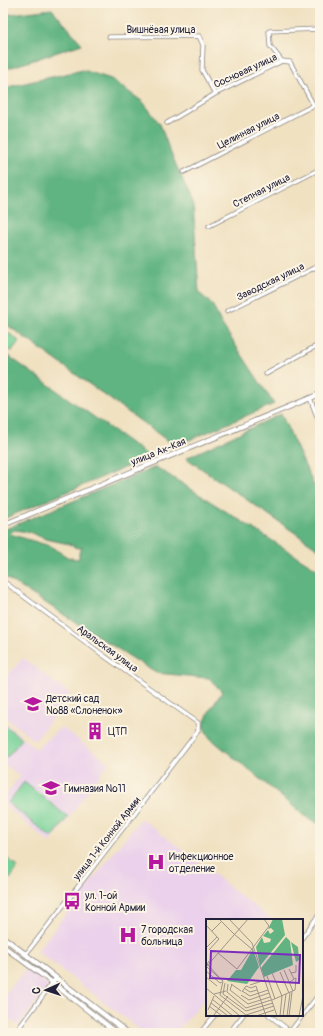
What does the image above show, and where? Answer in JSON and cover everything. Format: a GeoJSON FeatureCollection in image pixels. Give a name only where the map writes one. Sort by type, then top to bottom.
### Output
{"type":"FeatureCollection","features":[{"type":"Feature","properties":{"kind":"main road","name":"улица Ак-Кая"},"geometry":{"type":"LineString","coordinates":[[3,525],[320,394]]}},
{"type":"Feature","properties":{"kind":"main road"},"geometry":{"type":"LineString","coordinates":[[3,937],[128,1033]]}},
{"type":"Feature","properties":{"kind":"main road"},"geometry":{"type":"LineString","coordinates":[[3,946],[117,1033]]}},
{"type":"Feature","properties":{"kind":"street"},"geometry":{"type":"LineString","coordinates":[[282,61],[270,46],[269,31],[320,29]]}},
{"type":"Feature","properties":{"kind":"street","name":"Вишнёвая улица"},"geometry":{"type":"LineString","coordinates":[[109,37],[199,36],[203,45],[202,70],[214,94]]}},
{"type":"Feature","properties":{"kind":"street","name":"Сосновая улица"},"geometry":{"type":"LineString","coordinates":[[167,123],[214,94],[282,61],[290,62],[314,106]]}},
{"type":"Feature","properties":{"kind":"street","name":"Целинная улица"},"geometry":{"type":"LineString","coordinates":[[184,172],[320,102]]}},
{"type":"Feature","properties":{"kind":"street","name":"Степная улица"},"geometry":{"type":"LineString","coordinates":[[209,226],[320,169]]}},
{"type":"Feature","properties":{"kind":"street","name":"Заводская улица"},"geometry":{"type":"LineString","coordinates":[[228,311],[320,265]]}},
{"type":"Feature","properties":{"kind":"street"},"geometry":{"type":"LineString","coordinates":[[266,374],[320,344]]}},
{"type":"Feature","properties":{"kind":"street"},"geometry":{"type":"LineString","coordinates":[[310,398],[320,424]]}},
{"type":"Feature","properties":{"kind":"street","name":"Аральская улица"},"geometry":{"type":"LineString","coordinates":[[3,581],[198,723],[198,731]]}},
{"type":"Feature","properties":{"kind":"street","name":"улица 1-й Конной Армии"},"geometry":{"type":"LineString","coordinates":[[26,954],[198,731]]}},
{"type":"Feature","properties":{"kind":"street"},"geometry":{"type":"LineString","coordinates":[[304,932],[320,914]]}},
{"type":"Feature","properties":{"kind":"street"},"geometry":{"type":"LineString","coordinates":[[15,1033],[56,978]]}},
{"type":"Feature","properties":{"kind":"street"},"geometry":{"type":"LineString","coordinates":[[270,1016],[291,1033],[320,993]]}},
{"type":"Feature","properties":{"kind":"street"},"geometry":{"type":"LineString","coordinates":[[200,1033],[214,1016]]}},
{"type":"Feature","properties":{"kind":"street"},"geometry":{"type":"LineString","coordinates":[[229,1033],[242,1016]]}},
{"type":"Feature","properties":{"kind":"street"},"geometry":{"type":"LineString","coordinates":[[109,1026],[111,1033]]}},
{"type":"Feature","properties":{"kind":"shaded area","name":"Детский сад №88 «Слоненок»"},"geometry":{"type":"Polygon","coordinates":[[[23,658],[70,694],[35,741],[3,715],[3,681],[23,658]]]}},
{"type":"Feature","properties":{"kind":"shaded area","name":"Гимназия №11"},"geometry":{"type":"Polygon","coordinates":[[[3,721],[36,749],[61,727],[109,763],[50,843],[3,804],[3,799],[20,776],[3,763],[3,721]]]}},
{"type":"Feature","properties":{"kind":"shaded area","name":"7 городская больница"},"geometry":{"type":"Polygon","coordinates":[[[141,818],[271,919],[206,919],[206,998],[175,1033],[144,1033],[37,951],[141,818]]]}},
{"type":"Feature","properties":{"kind":"shaded area"},"geometry":{"type":"Polygon","coordinates":[[[26,969],[49,986],[18,1026],[3,1013],[3,997],[26,969]]]}},
{"type":"Feature","properties":{"kind":"green space"},"geometry":{"type":"Polygon","coordinates":[[[52,9],[82,44],[3,70],[3,15],[52,9]]]}},
{"type":"Feature","properties":{"kind":"green space"},"geometry":{"type":"Polygon","coordinates":[[[83,70],[111,79],[143,102],[160,124],[169,149],[193,203],[199,293],[212,304],[221,323],[274,404],[175,446],[3,322],[3,88],[83,70]]]}},
{"type":"Feature","properties":{"kind":"green space"},"geometry":{"type":"Polygon","coordinates":[[[3,329],[19,341],[11,352],[3,345],[3,329]]]}},
{"type":"Feature","properties":{"kind":"green space"},"geometry":{"type":"Polygon","coordinates":[[[3,352],[150,457],[3,519],[3,352]]]}},
{"type":"Feature","properties":{"kind":"green space"},"geometry":{"type":"Polygon","coordinates":[[[281,414],[320,498],[320,550],[186,458],[281,414]]]}},
{"type":"Feature","properties":{"kind":"green space"},"geometry":{"type":"Polygon","coordinates":[[[156,467],[320,571],[320,825],[305,816],[210,738],[203,726],[209,712],[222,692],[209,678],[156,673],[3,576],[3,530],[156,467]],[[14,530],[10,534],[50,546],[69,558],[79,559],[79,553],[82,547],[77,548],[69,544],[46,539],[29,532],[14,530]]]}},
{"type":"Feature","properties":{"kind":"green space"},"geometry":{"type":"Polygon","coordinates":[[[3,724],[22,739],[7,757],[3,754],[3,724]]]}},
{"type":"Feature","properties":{"kind":"green space"},"geometry":{"type":"Polygon","coordinates":[[[24,782],[68,817],[52,838],[8,803],[24,782]]]}},
{"type":"Feature","properties":{"kind":"green space"},"geometry":{"type":"Polygon","coordinates":[[[3,855],[18,867],[10,879],[3,874],[3,855]]]}},
{"type":"Feature","properties":{"kind":"place","name":"Детский сад №88 «Слоненок»"},"geometry":{"type":"Point","coordinates":[33,704]}},
{"type":"Feature","properties":{"kind":"place","name":"ЦТП"},"geometry":{"type":"Point","coordinates":[95,731]}},
{"type":"Feature","properties":{"kind":"place","name":"Гимназия №11"},"geometry":{"type":"Point","coordinates":[51,788]}},
{"type":"Feature","properties":{"kind":"place","name":"Инфекционное отделение"},"geometry":{"type":"Point","coordinates":[156,862]}},
{"type":"Feature","properties":{"kind":"place","name":"ул. 1-ой Конной Армии"},"geometry":{"type":"Point","coordinates":[72,901]}},
{"type":"Feature","properties":{"kind":"place","name":"7 городская больница"},"geometry":{"type":"Point","coordinates":[128,935]}}]}
